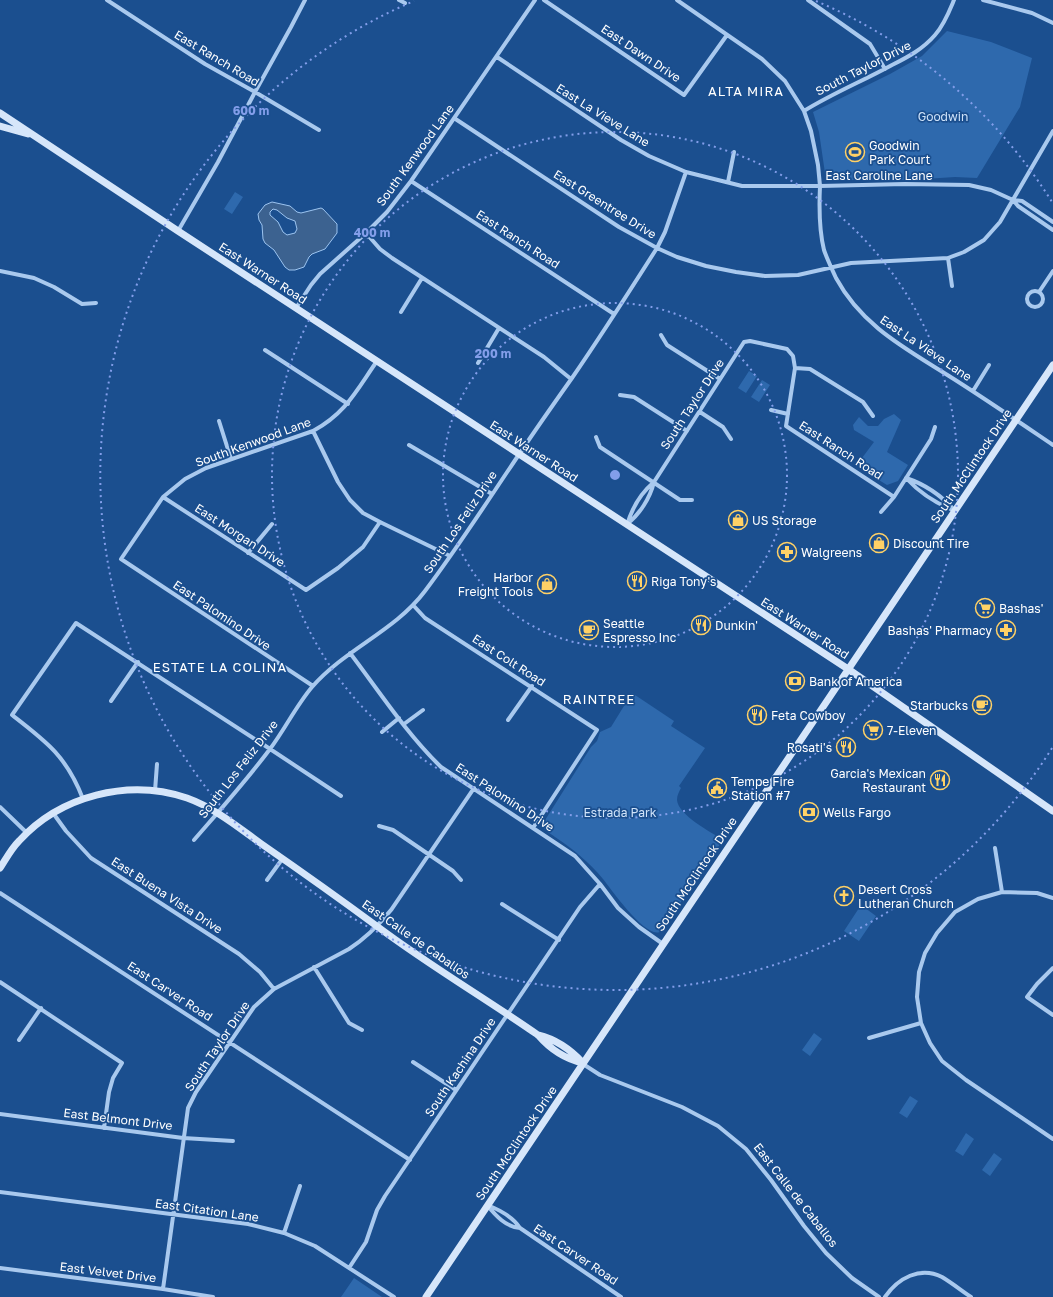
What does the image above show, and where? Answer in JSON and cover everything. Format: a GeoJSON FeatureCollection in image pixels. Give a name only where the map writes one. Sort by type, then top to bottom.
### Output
{"type":"FeatureCollection","features":[{"type":"Feature","properties":{"kind":"main road","name":"East Warner Road"},"geometry":{"type":"LineString","coordinates":[[0,113],[848,669],[1053,811]]}},
{"type":"Feature","properties":{"kind":"main road"},"geometry":{"type":"LineString","coordinates":[[0,126],[36,137]]}},
{"type":"Feature","properties":{"kind":"main road","name":"South McClintock Drive"},"geometry":{"type":"LineString","coordinates":[[426,1297],[1053,366]]}},
{"type":"Feature","properties":{"kind":"main road","name":"East Calle de Caballos"},"geometry":{"type":"LineString","coordinates":[[0,868],[10,852],[27,833],[53,813],[83,799],[122,790],[155,791],[186,798],[218,813],[434,967],[538,1035],[546,1045],[569,1060],[583,1063]]}},
{"type":"Feature","properties":{"kind":"street","name":"East Ranch Road"},"geometry":{"type":"LineString","coordinates":[[107,0],[205,64],[319,130]]}},
{"type":"Feature","properties":{"kind":"street"},"geometry":{"type":"LineString","coordinates":[[178,231],[218,162],[282,45],[304,0]]}},
{"type":"Feature","properties":{"kind":"street"},"geometry":{"type":"LineString","coordinates":[[399,0],[405,4]]}},
{"type":"Feature","properties":{"kind":"street","name":"South Kenwood Lane"},"geometry":{"type":"LineString","coordinates":[[296,308],[310,285],[320,274],[388,212],[497,57],[535,0]]}},
{"type":"Feature","properties":{"kind":"street","name":"East Dawn Drive"},"geometry":{"type":"LineString","coordinates":[[544,0],[684,95],[727,35]]}},
{"type":"Feature","properties":{"kind":"street","name":"East Caroline Lane"},"geometry":{"type":"LineString","coordinates":[[677,0],[762,59],[785,81],[804,110],[811,131],[818,165],[820,186],[905,184],[969,185],[991,190],[1013,200],[1022,201],[1053,222]]}},
{"type":"Feature","properties":{"kind":"street"},"geometry":{"type":"LineString","coordinates":[[808,0],[870,44],[885,69]]}},
{"type":"Feature","properties":{"kind":"street","name":"South Taylor Drive"},"geometry":{"type":"LineString","coordinates":[[804,110],[920,50],[936,35],[947,18],[954,0]]}},
{"type":"Feature","properties":{"kind":"street"},"geometry":{"type":"LineString","coordinates":[[983,0],[1032,13],[1053,23]]}},
{"type":"Feature","properties":{"kind":"street","name":"East La Vieve Lane"},"geometry":{"type":"LineString","coordinates":[[497,57],[620,140],[649,156],[686,172],[742,186],[820,186],[819,207],[824,250],[840,285],[869,322],[886,336],[973,391],[1053,445]]}},
{"type":"Feature","properties":{"kind":"street","name":"East Greentree Drive"},"geometry":{"type":"LineString","coordinates":[[454,118],[619,227],[676,257],[706,266],[764,276],[798,275],[831,268]]}},
{"type":"Feature","properties":{"kind":"street"},"geometry":{"type":"LineString","coordinates":[[831,268],[850,263],[948,258],[964,252],[984,240],[1000,222],[1053,131]]}},
{"type":"Feature","properties":{"kind":"street"},"geometry":{"type":"LineString","coordinates":[[728,182],[734,152]]}},
{"type":"Feature","properties":{"kind":"street","name":"South Los Feliz Drive"},"geometry":{"type":"LineString","coordinates":[[194,840],[270,749],[313,686],[333,666],[413,605],[424,592],[571,379],[657,248],[665,232],[686,172]]}},
{"type":"Feature","properties":{"kind":"street","name":"East Ranch Road"},"geometry":{"type":"LineString","coordinates":[[411,181],[614,314]]}},
{"type":"Feature","properties":{"kind":"street","name":"East Caroline Lane"},"geometry":{"type":"LineString","coordinates":[[1013,200],[1018,206],[1053,230]]}},
{"type":"Feature","properties":{"kind":"street"},"geometry":{"type":"LineString","coordinates":[[366,233],[380,249],[544,357],[571,379]]}},
{"type":"Feature","properties":{"kind":"street"},"geometry":{"type":"LineString","coordinates":[[948,258],[952,286]]}},
{"type":"Feature","properties":{"kind":"street"},"geometry":{"type":"LineString","coordinates":[[0,271],[34,278],[54,287],[82,304],[96,303]]}},
{"type":"Feature","properties":{"kind":"street"},"geometry":{"type":"LineString","coordinates":[[1039,292],[1053,271]]}},
{"type":"Feature","properties":{"kind":"street"},"geometry":{"type":"LineString","coordinates":[[401,312],[422,278]]}},
{"type":"Feature","properties":{"kind":"street"},"geometry":{"type":"LineString","coordinates":[[478,363],[499,328]]}},
{"type":"Feature","properties":{"kind":"street"},"geometry":{"type":"LineString","coordinates":[[661,335],[667,345],[720,379]]}},
{"type":"Feature","properties":{"kind":"street","name":"South Taylor Drive"},"geometry":{"type":"LineString","coordinates":[[627,524],[631,512],[645,489],[654,482],[744,342],[750,341],[787,349],[794,356],[795,368]]}},
{"type":"Feature","properties":{"kind":"street"},"geometry":{"type":"LineString","coordinates":[[265,350],[348,404]]}},
{"type":"Feature","properties":{"kind":"street","name":"South Kenwood Lane"},"geometry":{"type":"LineString","coordinates":[[121,559],[163,497],[185,478],[206,468],[313,431],[325,424],[348,404],[377,361]]}},
{"type":"Feature","properties":{"kind":"street"},"geometry":{"type":"LineString","coordinates":[[973,391],[989,364]]}},
{"type":"Feature","properties":{"kind":"street","name":"East Ranch Road"},"geometry":{"type":"LineString","coordinates":[[795,368],[786,426],[894,496]]}},
{"type":"Feature","properties":{"kind":"street"},"geometry":{"type":"LineString","coordinates":[[795,368],[810,369],[863,402],[873,416]]}},
{"type":"Feature","properties":{"kind":"street"},"geometry":{"type":"LineString","coordinates":[[620,395],[634,397],[687,431]]}},
{"type":"Feature","properties":{"kind":"street"},"geometry":{"type":"LineString","coordinates":[[771,410],[788,414]]}},
{"type":"Feature","properties":{"kind":"street"},"geometry":{"type":"LineString","coordinates":[[700,412],[723,427],[731,439]]}},
{"type":"Feature","properties":{"kind":"street"},"geometry":{"type":"LineString","coordinates":[[220,421],[231,459]]}},
{"type":"Feature","properties":{"kind":"street"},"geometry":{"type":"LineString","coordinates":[[881,512],[906,478],[931,438],[935,427]]}},
{"type":"Feature","properties":{"kind":"street"},"geometry":{"type":"LineString","coordinates":[[313,431],[338,482],[350,500],[363,513],[450,556]]}},
{"type":"Feature","properties":{"kind":"street"},"geometry":{"type":"LineString","coordinates":[[596,437],[600,447],[680,500],[692,500]]}},
{"type":"Feature","properties":{"kind":"street"},"geometry":{"type":"LineString","coordinates":[[410,445],[492,494]]}},
{"type":"Feature","properties":{"kind":"street"},"geometry":{"type":"LineString","coordinates":[[906,478],[915,488],[942,506],[955,511]]}},
{"type":"Feature","properties":{"kind":"street","name":"South Taylor Drive"},"geometry":{"type":"LineString","coordinates":[[627,524],[635,518],[652,492],[654,482]]}},
{"type":"Feature","properties":{"kind":"street","name":"East Morgan Drive"},"geometry":{"type":"LineString","coordinates":[[163,497],[306,590],[338,568],[363,547],[380,522]]}},
{"type":"Feature","properties":{"kind":"street"},"geometry":{"type":"LineString","coordinates":[[248,552],[272,524]]}},
{"type":"Feature","properties":{"kind":"street","name":"East Palomino Drive"},"geometry":{"type":"LineString","coordinates":[[121,559],[313,686]]}},
{"type":"Feature","properties":{"kind":"street","name":"East Colt Road"},"geometry":{"type":"LineString","coordinates":[[413,605],[425,618],[532,686],[597,730],[533,828]]}},
{"type":"Feature","properties":{"kind":"street"},"geometry":{"type":"LineString","coordinates":[[83,799],[76,780],[62,759],[42,738],[12,715],[76,623],[138,662],[340,796]]}},
{"type":"Feature","properties":{"kind":"street","name":"East Palomino Drive"},"geometry":{"type":"LineString","coordinates":[[350,653],[427,754],[441,767],[575,856],[600,884],[618,908],[639,927],[663,944]]}},
{"type":"Feature","properties":{"kind":"street"},"geometry":{"type":"LineString","coordinates":[[111,701],[138,662]]}},
{"type":"Feature","properties":{"kind":"street"},"geometry":{"type":"LineString","coordinates":[[508,720],[532,686]]}},
{"type":"Feature","properties":{"kind":"street"},"geometry":{"type":"LineString","coordinates":[[404,724],[424,710]]}},
{"type":"Feature","properties":{"kind":"street"},"geometry":{"type":"LineString","coordinates":[[382,732],[399,718]]}},
{"type":"Feature","properties":{"kind":"street"},"geometry":{"type":"LineString","coordinates":[[155,791],[157,764]]}},
{"type":"Feature","properties":{"kind":"street","name":"South Taylor Drive"},"geometry":{"type":"LineString","coordinates":[[163,1289],[172,1215],[188,1108],[196,1092],[254,1007],[274,989],[349,950],[378,927],[474,788]]}},
{"type":"Feature","properties":{"kind":"street"},"geometry":{"type":"LineString","coordinates":[[0,807],[27,833]]}},
{"type":"Feature","properties":{"kind":"street","name":"East Buena Vista Drive"},"geometry":{"type":"LineString","coordinates":[[53,813],[66,831],[91,858],[239,954],[260,972],[274,989]]}},
{"type":"Feature","properties":{"kind":"street"},"geometry":{"type":"LineString","coordinates":[[380,826],[393,830],[453,871],[461,880]]}},
{"type":"Feature","properties":{"kind":"street"},"geometry":{"type":"LineString","coordinates":[[995,848],[1002,892]]}},
{"type":"Feature","properties":{"kind":"street"},"geometry":{"type":"LineString","coordinates":[[267,880],[283,858]]}},
{"type":"Feature","properties":{"kind":"street","name":"South Kachina Drive"},"geometry":{"type":"LineString","coordinates":[[349,1268],[366,1242],[377,1210],[382,1201],[580,907],[600,884]]}},
{"type":"Feature","properties":{"kind":"street","name":"East Carver Road"},"geometry":{"type":"LineString","coordinates":[[0,892],[410,1160]]}},
{"type":"Feature","properties":{"kind":"street"},"geometry":{"type":"LineString","coordinates":[[1053,898],[1036,893],[1002,892],[978,899],[955,912],[937,933],[925,953],[919,972],[917,997],[921,1023],[930,1043],[942,1061],[966,1080],[1053,1139]]}},
{"type":"Feature","properties":{"kind":"street"},"geometry":{"type":"LineString","coordinates":[[502,904],[559,940]]}},
{"type":"Feature","properties":{"kind":"street"},"geometry":{"type":"LineString","coordinates":[[314,967],[349,1023],[362,1030]]}},
{"type":"Feature","properties":{"kind":"street"},"geometry":{"type":"LineString","coordinates":[[1053,968],[1037,984],[1027,997],[1053,1015]]}},
{"type":"Feature","properties":{"kind":"street"},"geometry":{"type":"LineString","coordinates":[[0,982],[122,1063],[113,1078],[109,1092],[104,1128]]}},
{"type":"Feature","properties":{"kind":"street"},"geometry":{"type":"LineString","coordinates":[[20,1040],[41,1008]]}},
{"type":"Feature","properties":{"kind":"street"},"geometry":{"type":"LineString","coordinates":[[869,1038],[921,1023]]}},
{"type":"Feature","properties":{"kind":"street"},"geometry":{"type":"LineString","coordinates":[[413,1062],[456,1090]]}},
{"type":"Feature","properties":{"kind":"street","name":"East Calle de Caballos"},"geometry":{"type":"LineString","coordinates":[[583,1063],[600,1075],[682,1107],[718,1126],[746,1149],[826,1253],[852,1278],[879,1297]]}},
{"type":"Feature","properties":{"kind":"street","name":"East Belmont Drive"},"geometry":{"type":"LineString","coordinates":[[0,1114],[183,1138],[233,1140]]}},
{"type":"Feature","properties":{"kind":"street"},"geometry":{"type":"LineString","coordinates":[[284,1233],[300,1186]]}},
{"type":"Feature","properties":{"kind":"street","name":"East Citation Lane"},"geometry":{"type":"LineString","coordinates":[[0,1192],[248,1224],[284,1233],[315,1246],[394,1297]]}},
{"type":"Feature","properties":{"kind":"street","name":"East Carver Road"},"geometry":{"type":"LineString","coordinates":[[487,1205],[496,1216],[512,1228],[520,1228]]}},
{"type":"Feature","properties":{"kind":"street","name":"East Carver Road"},"geometry":{"type":"LineString","coordinates":[[487,1205],[500,1210],[516,1222],[520,1228],[621,1297]]}},
{"type":"Feature","properties":{"kind":"street","name":"East Velvet Drive"},"geometry":{"type":"LineString","coordinates":[[0,1268],[213,1297]]}},
{"type":"Feature","properties":{"kind":"street"},"geometry":{"type":"LineString","coordinates":[[886,1297],[899,1281],[907,1276],[921,1273],[931,1273],[942,1277],[971,1297]]}},
{"type":"Feature","properties":{"kind":"green space","name":"Goodwin"},"geometry":{"type":"Polygon","coordinates":[[[947,31],[991,42],[1032,58],[1020,107],[977,178],[955,177],[909,180],[826,180],[819,132],[813,112],[890,74],[922,56],[947,31]]]}},
{"type":"Feature","properties":{"kind":"green space"},"geometry":{"type":"Polygon","coordinates":[[[235,192],[243,197],[232,214],[224,209],[235,192]]]}},
{"type":"Feature","properties":{"kind":"green space"},"geometry":{"type":"Polygon","coordinates":[[[749,371],[757,376],[746,393],[738,388],[749,371]]]}},
{"type":"Feature","properties":{"kind":"green space"},"geometry":{"type":"Polygon","coordinates":[[[762,380],[770,385],[759,402],[751,397],[762,380]]]}},
{"type":"Feature","properties":{"kind":"green space"},"geometry":{"type":"Polygon","coordinates":[[[894,414],[901,420],[887,452],[908,465],[898,481],[887,485],[864,471],[859,462],[874,442],[854,430],[853,425],[859,417],[868,426],[878,426],[884,419],[894,414]]]}},
{"type":"Feature","properties":{"kind":"green space","name":"Estrada Park"},"geometry":{"type":"Polygon","coordinates":[[[632,693],[674,721],[671,726],[705,748],[679,786],[681,788],[677,800],[679,806],[689,817],[703,828],[723,840],[661,931],[655,932],[648,929],[630,913],[598,873],[586,861],[546,830],[542,825],[591,747],[597,741],[600,732],[611,727],[632,693]]]}},
{"type":"Feature","properties":{"kind":"green space"},"geometry":{"type":"Polygon","coordinates":[[[861,905],[876,916],[859,941],[844,931],[861,905]]]}},
{"type":"Feature","properties":{"kind":"green space"},"geometry":{"type":"Polygon","coordinates":[[[814,1033],[822,1039],[810,1056],[802,1050],[814,1033]]]}},
{"type":"Feature","properties":{"kind":"green space"},"geometry":{"type":"Polygon","coordinates":[[[910,1096],[918,1101],[907,1118],[899,1113],[910,1096]]]}},
{"type":"Feature","properties":{"kind":"green space"},"geometry":{"type":"Polygon","coordinates":[[[966,1133],[974,1139],[963,1156],[955,1151],[966,1133]]]}},
{"type":"Feature","properties":{"kind":"green space"},"geometry":{"type":"Polygon","coordinates":[[[994,1153],[1002,1159],[990,1176],[982,1170],[994,1153]]]}},
{"type":"Feature","properties":{"kind":"green space"},"geometry":{"type":"Polygon","coordinates":[[[354,1278],[382,1297],[341,1297],[354,1278]]]}},
{"type":"Feature","properties":{"kind":"shaded area"},"geometry":{"type":"Polygon","coordinates":[[[272,202],[290,206],[297,212],[301,213],[321,208],[337,224],[337,233],[325,249],[312,254],[309,257],[304,267],[289,270],[285,267],[274,250],[265,243],[263,239],[262,225],[258,214],[265,205],[272,202]],[[273,209],[270,212],[270,215],[278,222],[283,232],[287,235],[295,233],[297,229],[295,221],[287,218],[277,210],[273,209]]]}},
{"type":"Feature","properties":{"kind":"place","name":"Goodwin Park Court"},"geometry":{"type":"Point","coordinates":[855,152]}},
{"type":"Feature","properties":{"kind":"place","name":"US Storage"},"geometry":{"type":"Point","coordinates":[738,520]}},
{"type":"Feature","properties":{"kind":"place","name":"Discount Tire"},"geometry":{"type":"Point","coordinates":[879,543]}},
{"type":"Feature","properties":{"kind":"place","name":"Walgreens"},"geometry":{"type":"Point","coordinates":[787,552]}},
{"type":"Feature","properties":{"kind":"place","name":"Riga Tony's"},"geometry":{"type":"Point","coordinates":[637,581]}},
{"type":"Feature","properties":{"kind":"place","name":"Harbor Freight Tools"},"geometry":{"type":"Point","coordinates":[547,584]}},
{"type":"Feature","properties":{"kind":"place","name":"Bashas'"},"geometry":{"type":"Point","coordinates":[985,608]}},
{"type":"Feature","properties":{"kind":"place","name":"Dunkin'"},"geometry":{"type":"Point","coordinates":[701,625]}},
{"type":"Feature","properties":{"kind":"place","name":"Seattle Espresso Inc"},"geometry":{"type":"Point","coordinates":[589,630]}},
{"type":"Feature","properties":{"kind":"place","name":"Bashas' Pharmacy"},"geometry":{"type":"Point","coordinates":[1006,630]}},
{"type":"Feature","properties":{"kind":"place","name":"Bank of America"},"geometry":{"type":"Point","coordinates":[795,681]}},
{"type":"Feature","properties":{"kind":"place","name":"Starbucks"},"geometry":{"type":"Point","coordinates":[982,705]}},
{"type":"Feature","properties":{"kind":"place","name":"Feta Cowboy"},"geometry":{"type":"Point","coordinates":[757,715]}},
{"type":"Feature","properties":{"kind":"place","name":"7-Eleven"},"geometry":{"type":"Point","coordinates":[873,730]}},
{"type":"Feature","properties":{"kind":"place","name":"Rosati's"},"geometry":{"type":"Point","coordinates":[846,747]}},
{"type":"Feature","properties":{"kind":"place","name":"Garcia's Mexican Restaurant"},"geometry":{"type":"Point","coordinates":[940,780]}},
{"type":"Feature","properties":{"kind":"place","name":"Tempe Fire Station #7"},"geometry":{"type":"Point","coordinates":[717,788]}},
{"type":"Feature","properties":{"kind":"place","name":"Wells Fargo"},"geometry":{"type":"Point","coordinates":[809,812]}},
{"type":"Feature","properties":{"kind":"place","name":"Desert Cross Lutheran Church"},"geometry":{"type":"Point","coordinates":[844,896]}},
{"type":"Feature","properties":{"kind":"district","name":"ALTA MIRA"},"geometry":{"type":"Point","coordinates":[746,91]}},
{"type":"Feature","properties":{"kind":"district","name":"ESTATE LA COLINA"},"geometry":{"type":"Point","coordinates":[220,667]}},
{"type":"Feature","properties":{"kind":"district","name":"RAINTREE"},"geometry":{"type":"Point","coordinates":[599,699]}}]}
